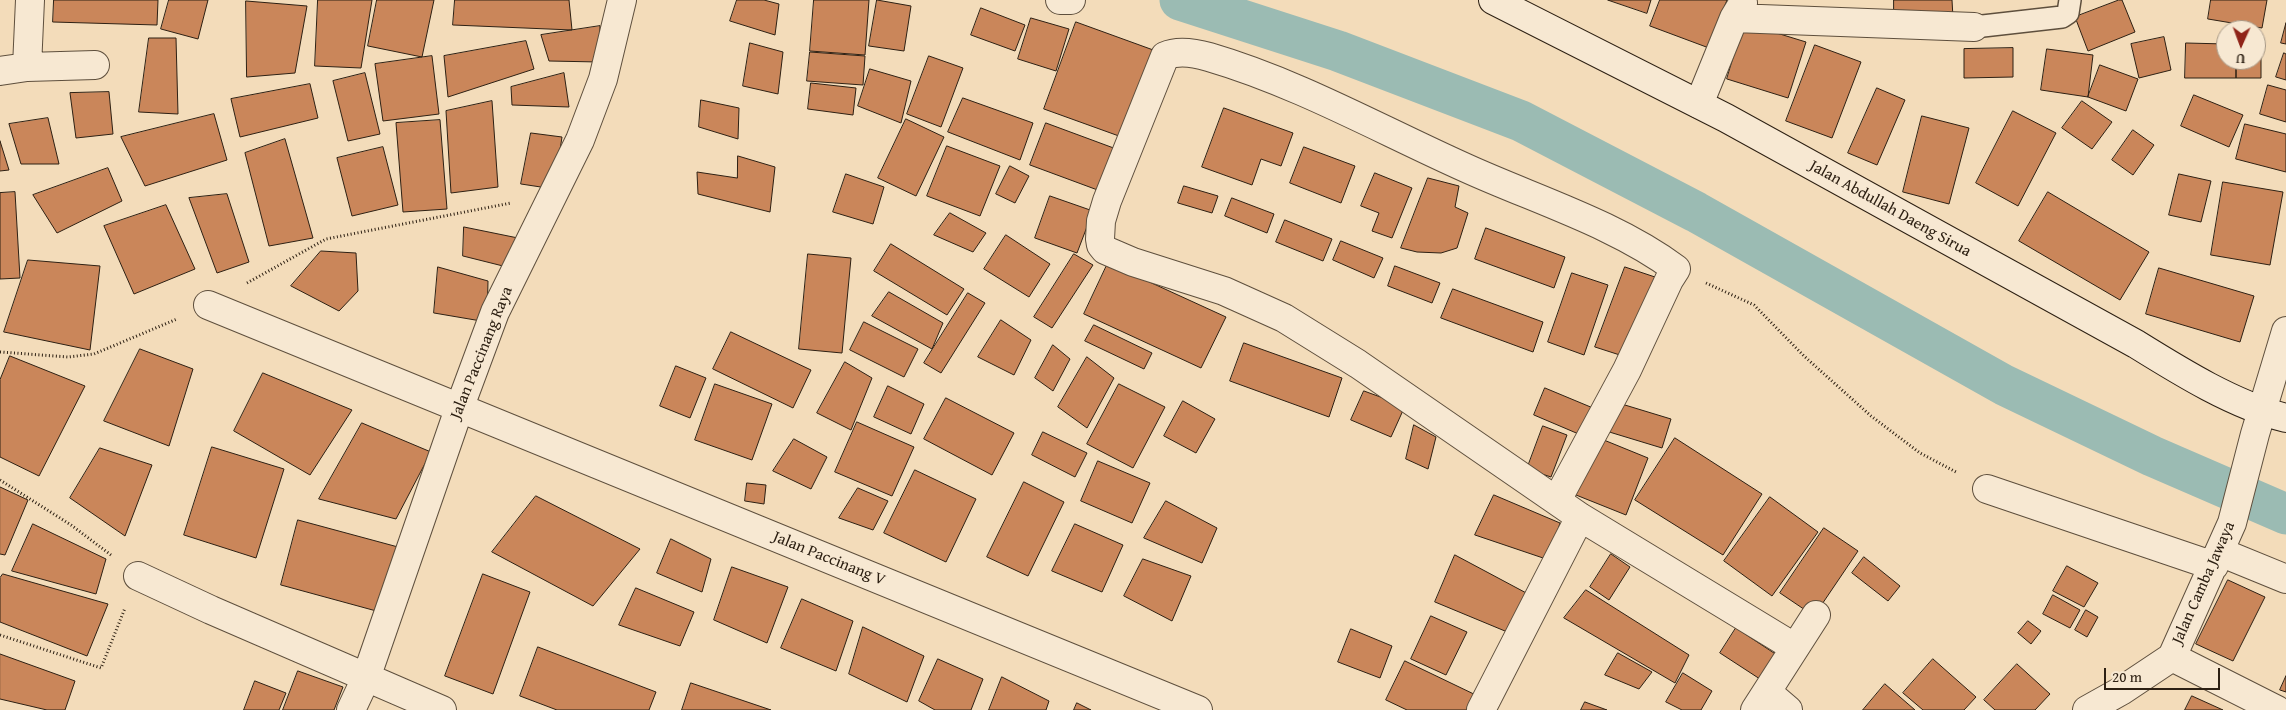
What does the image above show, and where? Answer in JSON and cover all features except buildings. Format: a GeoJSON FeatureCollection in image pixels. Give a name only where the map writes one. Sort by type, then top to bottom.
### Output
{"type":"FeatureCollection","features":[{"type":"Feature","properties":{"kind":"street"},"geometry":{"type":"LineString","coordinates":[[27,67],[30,0]]}},
{"type":"Feature","properties":{"kind":"street","name":"Jalan Paccinang Raya"},"geometry":{"type":"LineString","coordinates":[[351,710],[366,678],[459,409],[495,312],[580,140],[603,79],[622,0]]}},
{"type":"Feature","properties":{"kind":"street"},"geometry":{"type":"LineString","coordinates":[[1060,0],[1071,0]]}},
{"type":"Feature","properties":{"kind":"street","name":"Jalan Abdullah Daeng Sirua"},"geometry":{"type":"LineString","coordinates":[[1493,0],[1699,104],[2136,344],[2268,421]]}},
{"type":"Feature","properties":{"kind":"street"},"geometry":{"type":"LineString","coordinates":[[1699,104],[1740,9],[1974,27]]}},
{"type":"Feature","properties":{"kind":"street"},"geometry":{"type":"LineString","coordinates":[[1557,500],[1627,370],[1676,269],[1629,239],[1467,168],[1294,88],[1208,57],[1174,52],[1165,56],[1107,201],[1101,221],[1100,238],[1101,245],[1105,250],[1132,262],[1224,291],[1284,318],[1358,364],[1580,517],[1794,647]]}},
{"type":"Feature","properties":{"kind":"street"},"geometry":{"type":"LineString","coordinates":[[0,71],[27,67],[95,65]]}},
{"type":"Feature","properties":{"kind":"street","name":"Jalan Paccinang V"},"geometry":{"type":"LineString","coordinates":[[208,305],[1198,710]]}},
{"type":"Feature","properties":{"kind":"street","name":"Jalan Camba Jawaya"},"geometry":{"type":"LineString","coordinates":[[2087,710],[2172,657],[2232,523],[2268,421],[2286,331]]}},
{"type":"Feature","properties":{"kind":"street"},"geometry":{"type":"LineString","coordinates":[[1987,489],[2286,579]]}},
{"type":"Feature","properties":{"kind":"street"},"geometry":{"type":"LineString","coordinates":[[1481,710],[1580,517]]}},
{"type":"Feature","properties":{"kind":"street"},"geometry":{"type":"LineString","coordinates":[[138,576],[211,610],[442,710]]}},
{"type":"Feature","properties":{"kind":"street"},"geometry":{"type":"LineString","coordinates":[[1788,710],[1761,701],[1816,615]]}},
{"type":"Feature","properties":{"kind":"street"},"geometry":{"type":"LineString","coordinates":[[2172,657],[2277,710]]}},
{"type":"Feature","properties":{"kind":"lane"},"geometry":{"type":"LineString","coordinates":[[1974,27],[2062,17],[2068,13],[2070,0]]}},
{"type":"Feature","properties":{"kind":"path"},"geometry":{"type":"LineString","coordinates":[[0,352],[68,356],[94,354],[208,305],[326,239],[553,195]]}},
{"type":"Feature","properties":{"kind":"path"},"geometry":{"type":"LineString","coordinates":[[1676,269],[1754,305],[1804,356],[1898,438],[1920,453],[1987,489]]}},
{"type":"Feature","properties":{"kind":"path"},"geometry":{"type":"LineString","coordinates":[[0,480],[71,525],[138,576],[101,668],[0,635]]}},
{"type":"Feature","properties":{"kind":"waterway"},"geometry":{"type":"LineString","coordinates":[[1180,0],[1338,51],[1521,121],[1696,212],[2004,385],[2152,456],[2286,514]]}}]}
